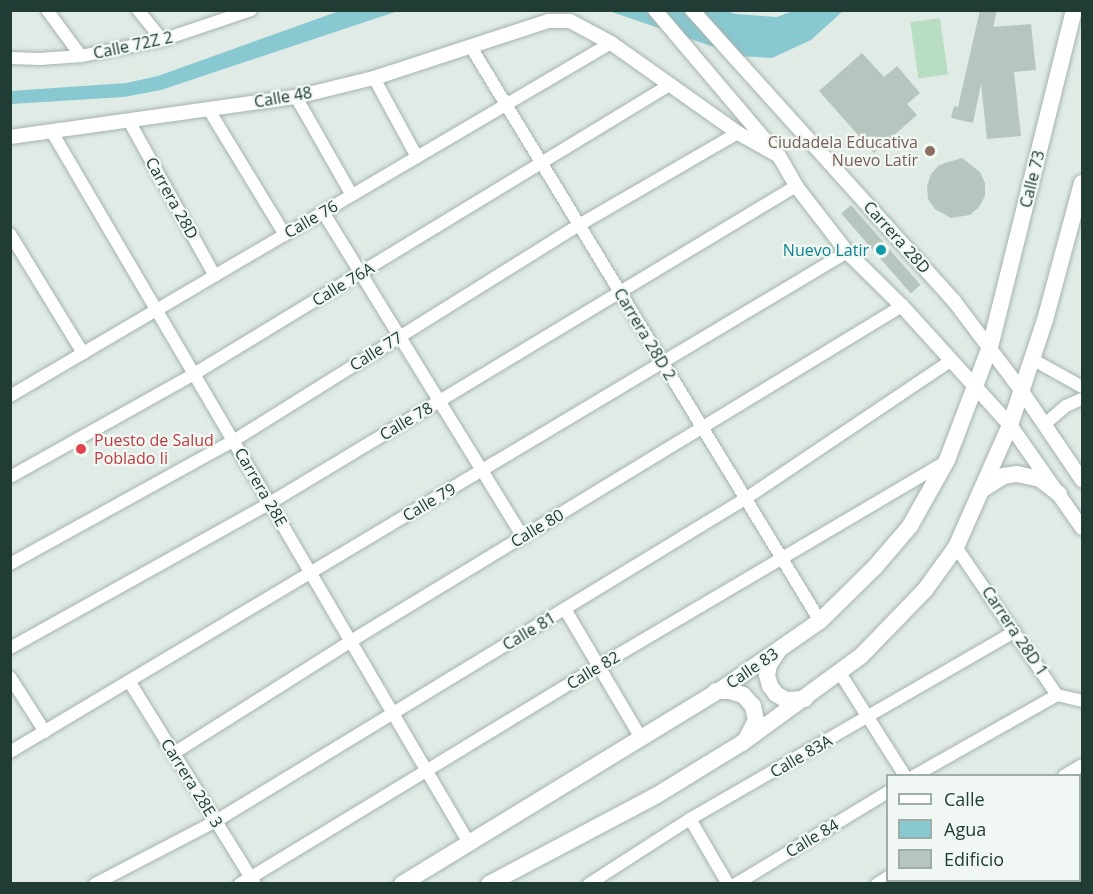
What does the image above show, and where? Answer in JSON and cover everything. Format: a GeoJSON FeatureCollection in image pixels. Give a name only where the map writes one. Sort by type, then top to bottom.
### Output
{"type":"FeatureCollection","features":[{"type":"Feature","properties":{"kind":"main road","name":"Calle 73"},"geometry":{"type":"LineString","coordinates":[[990,347],[1074,10]]}},
{"type":"Feature","properties":{"kind":"main road"},"geometry":{"type":"LineString","coordinates":[[491,883],[657,795],[742,743],[840,673],[907,612],[956,548],[1010,425],[1081,193]]}},
{"type":"Feature","properties":{"kind":"main road","name":"Calle 83"},"geometry":{"type":"LineString","coordinates":[[402,884],[716,691],[820,621],[876,567],[900,540],[947,460],[990,347]]}},
{"type":"Feature","properties":{"kind":"main road"},"geometry":{"type":"LineString","coordinates":[[982,489],[1004,476],[1017,474],[1040,479],[1059,494]]}},
{"type":"Feature","properties":{"kind":"main road"},"geometry":{"type":"LineString","coordinates":[[781,648],[769,665],[770,686],[776,694],[786,700],[796,701],[806,698]]}},
{"type":"Feature","properties":{"kind":"main road"},"geometry":{"type":"LineString","coordinates":[[716,691],[730,691],[743,695],[753,706],[756,720],[751,733],[742,743]]}},
{"type":"Feature","properties":{"kind":"street"},"geometry":{"type":"LineString","coordinates":[[47,10],[81,56]]}},
{"type":"Feature","properties":{"kind":"street"},"geometry":{"type":"LineString","coordinates":[[138,10],[162,40]]}},
{"type":"Feature","properties":{"kind":"street","name":"Calle 72Z 2"},"geometry":{"type":"LineString","coordinates":[[10,58],[40,59],[81,56],[162,40],[232,13],[251,10]]}},
{"type":"Feature","properties":{"kind":"street"},"geometry":{"type":"LineString","coordinates":[[656,10],[779,156],[796,186],[847,252],[902,306],[1010,425],[1083,528]]}},
{"type":"Feature","properties":{"kind":"street","name":"Carrera 28D"},"geometry":{"type":"LineString","coordinates":[[693,10],[954,301],[1021,390],[1083,480]]}},
{"type":"Feature","properties":{"kind":"street"},"geometry":{"type":"LineString","coordinates":[[548,16],[570,21],[611,43],[738,133],[779,156]]}},
{"type":"Feature","properties":{"kind":"street","name":"Calle 48"},"geometry":{"type":"LineString","coordinates":[[10,137],[296,97],[374,78],[471,47],[548,16]]}},
{"type":"Feature","properties":{"kind":"street","name":"Calle 76"},"geometry":{"type":"LineString","coordinates":[[14,394],[611,43]]}},
{"type":"Feature","properties":{"kind":"street","name":"Carrera 28D 2"},"geometry":{"type":"LineString","coordinates":[[471,47],[820,621]]}},
{"type":"Feature","properties":{"kind":"street"},"geometry":{"type":"LineString","coordinates":[[374,78],[417,157]]}},
{"type":"Feature","properties":{"kind":"street","name":"Calle 76A"},"geometry":{"type":"LineString","coordinates":[[10,477],[194,374],[542,165],[671,84]]}},
{"type":"Feature","properties":{"kind":"street"},"geometry":{"type":"LineString","coordinates":[[296,97],[352,195]]}},
{"type":"Feature","properties":{"kind":"street"},"geometry":{"type":"LineString","coordinates":[[209,110],[285,235]]}},
{"type":"Feature","properties":{"kind":"street","name":"Carrera 28D"},"geometry":{"type":"LineString","coordinates":[[129,121],[215,276]]}},
{"type":"Feature","properties":{"kind":"street","name":"Carrera 28E"},"geometry":{"type":"LineString","coordinates":[[52,132],[469,843]]}},
{"type":"Feature","properties":{"kind":"street","name":"Calle 77"},"geometry":{"type":"LineString","coordinates":[[10,564],[233,441],[579,225],[738,133]]}},
{"type":"Feature","properties":{"kind":"street","name":"Calle 78"},"geometry":{"type":"LineString","coordinates":[[10,648],[270,503],[796,186]]}},
{"type":"Feature","properties":{"kind":"street"},"geometry":{"type":"LineString","coordinates":[[323,212],[398,338],[523,537]]}},
{"type":"Feature","properties":{"kind":"street"},"geometry":{"type":"LineString","coordinates":[[10,234],[83,353]]}},
{"type":"Feature","properties":{"kind":"street","name":"Calle 79"},"geometry":{"type":"LineString","coordinates":[[10,752],[847,252]]}},
{"type":"Feature","properties":{"kind":"street","name":"Calle 80"},"geometry":{"type":"LineString","coordinates":[[174,753],[351,641],[902,306]]}},
{"type":"Feature","properties":{"kind":"street"},"geometry":{"type":"LineString","coordinates":[[1032,359],[1083,387]]}},
{"type":"Feature","properties":{"kind":"street","name":"Calle 81"},"geometry":{"type":"LineString","coordinates":[[95,884],[216,821],[746,499],[952,360]]}},
{"type":"Feature","properties":{"kind":"street"},"geometry":{"type":"LineString","coordinates":[[10,379],[14,394]]}},
{"type":"Feature","properties":{"kind":"street"},"geometry":{"type":"LineString","coordinates":[[1045,424],[1066,406],[1083,399]]}},
{"type":"Feature","properties":{"kind":"street","name":"Calle 82"},"geometry":{"type":"LineString","coordinates":[[249,881],[599,666],[783,560],[947,460]]}},
{"type":"Feature","properties":{"kind":"street","name":"Carrera 28D 1"},"geometry":{"type":"LineString","coordinates":[[956,548],[1057,695],[1083,701]]}},
{"type":"Feature","properties":{"kind":"street"},"geometry":{"type":"LineString","coordinates":[[565,609],[641,738]]}},
{"type":"Feature","properties":{"kind":"street","name":"Calle 83A"},"geometry":{"type":"LineString","coordinates":[[589,884],[690,819],[1015,631]]}},
{"type":"Feature","properties":{"kind":"street"},"geometry":{"type":"LineString","coordinates":[[840,673],[904,774]]}},
{"type":"Feature","properties":{"kind":"street"},"geometry":{"type":"LineString","coordinates":[[10,677],[45,732]]}},
{"type":"Feature","properties":{"kind":"street","name":"Carrera 28E 3"},"geometry":{"type":"LineString","coordinates":[[129,681],[216,821],[249,881]]}},
{"type":"Feature","properties":{"kind":"street"},"geometry":{"type":"LineString","coordinates":[[918,774],[1057,695]]}},
{"type":"Feature","properties":{"kind":"street"},"geometry":{"type":"LineString","coordinates":[[1067,774],[1083,765]]}},
{"type":"Feature","properties":{"kind":"street","name":"Calle 84"},"geometry":{"type":"LineString","coordinates":[[736,884],[886,793]]}},
{"type":"Feature","properties":{"kind":"street"},"geometry":{"type":"LineString","coordinates":[[690,819],[728,884]]}},
{"type":"Feature","properties":{"kind":"green space"},"geometry":{"type":"Polygon","coordinates":[[[940,18],[948,74],[918,79],[910,22],[940,18]]]}},
{"type":"Feature","properties":{"kind":"water"},"geometry":{"type":"Polygon","coordinates":[[[342,10],[398,11],[161,90],[124,97],[11,104],[11,91],[126,83],[158,76],[342,10]]]}},
{"type":"Feature","properties":{"kind":"water"},"geometry":{"type":"Polygon","coordinates":[[[725,10],[735,14],[777,17],[793,11],[843,11],[811,40],[772,58],[740,56],[609,11],[725,10]]]}},
{"type":"Feature","properties":{"kind":"building"},"geometry":{"type":"Polygon","coordinates":[[[980,10],[997,10],[993,27],[1031,24],[1036,70],[1014,72],[1021,136],[987,139],[981,84],[973,123],[951,118],[954,106],[958,107],[980,10]]]}},
{"type":"Feature","properties":{"kind":"building"},"geometry":{"type":"Polygon","coordinates":[[[862,53],[884,77],[897,66],[920,93],[907,104],[917,115],[874,153],[819,91],[862,53]]]}},
{"type":"Feature","properties":{"kind":"building"},"geometry":{"type":"Polygon","coordinates":[[[962,158],[980,172],[985,183],[985,196],[979,207],[970,215],[951,218],[935,209],[928,199],[927,186],[931,174],[939,165],[962,158]]]}},
{"type":"Feature","properties":{"kind":"building","name":"Nuevo Latir"},"geometry":{"type":"Polygon","coordinates":[[[851,205],[921,285],[911,294],[841,214],[851,205]]]}},
{"type":"Feature","properties":{"kind":"place","name":"Ciudadela Educativa Nuevo Latir"},"geometry":{"type":"Point","coordinates":[930,151]}},
{"type":"Feature","properties":{"kind":"place","name":"Nuevo Latir"},"geometry":{"type":"Point","coordinates":[881,250]}},
{"type":"Feature","properties":{"kind":"place","name":"Puesto de Salud Poblado Ii"},"geometry":{"type":"Point","coordinates":[81,449]}}]}
